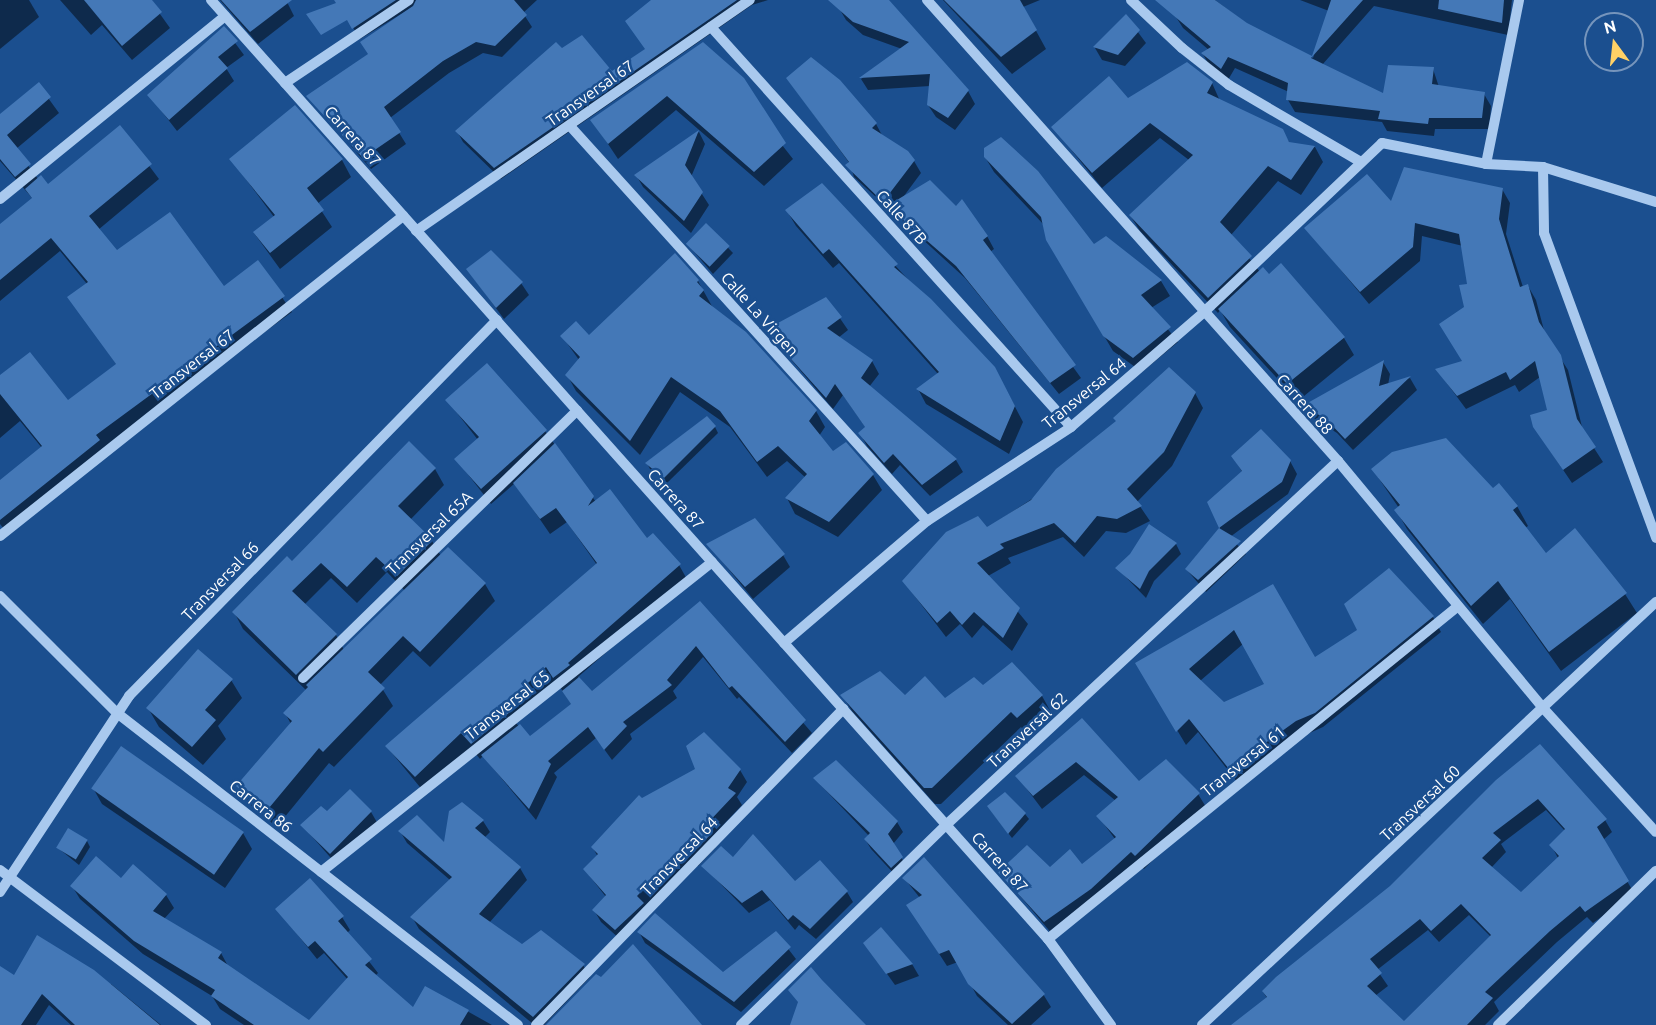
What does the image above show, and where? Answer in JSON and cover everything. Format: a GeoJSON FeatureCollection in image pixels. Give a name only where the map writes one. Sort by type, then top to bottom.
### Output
{"type":"FeatureCollection","features":[{"type":"Feature","properties":{"kind":"street","name":"Carrera 87"},"geometry":{"type":"LineString","coordinates":[[211,0],[1048,939],[1111,1025]]}},
{"type":"Feature","properties":{"kind":"street"},"geometry":{"type":"LineString","coordinates":[[285,83],[410,0]]}},
{"type":"Feature","properties":{"kind":"street","name":"Transversal 67"},"geometry":{"type":"LineString","coordinates":[[416,231],[750,0]]}},
{"type":"Feature","properties":{"kind":"street","name":"Carrera 88"},"geometry":{"type":"LineString","coordinates":[[927,0],[1203,313],[1338,461],[1544,709],[1656,832]]}},
{"type":"Feature","properties":{"kind":"street"},"geometry":{"type":"LineString","coordinates":[[1519,0],[1486,164],[1543,167],[1656,202]]}},
{"type":"Feature","properties":{"kind":"street"},"geometry":{"type":"LineString","coordinates":[[1134,1],[1182,48],[1229,85],[1359,161]]}},
{"type":"Feature","properties":{"kind":"street"},"geometry":{"type":"LineString","coordinates":[[0,199],[225,16]]}},
{"type":"Feature","properties":{"kind":"street","name":"Calle 87B"},"geometry":{"type":"LineString","coordinates":[[711,27],[1071,427]]}},
{"type":"Feature","properties":{"kind":"street","name":"Calle La Virgen"},"geometry":{"type":"LineString","coordinates":[[570,126],[927,522]]}},
{"type":"Feature","properties":{"kind":"street","name":"Transversal 64"},"geometry":{"type":"LineString","coordinates":[[784,643],[927,522],[1071,427],[1203,313],[1359,161],[1382,142],[1486,164]]}},
{"type":"Feature","properties":{"kind":"street"},"geometry":{"type":"LineString","coordinates":[[1543,167],[1545,233],[1656,538]]}},
{"type":"Feature","properties":{"kind":"street","name":"Transversal 67"},"geometry":{"type":"LineString","coordinates":[[0,536],[403,216]]}},
{"type":"Feature","properties":{"kind":"street","name":"Transversal 66"},"geometry":{"type":"LineString","coordinates":[[0,892],[5,872],[117,713],[138,687],[497,320]]}},
{"type":"Feature","properties":{"kind":"street","name":"Transversal 65A"},"geometry":{"type":"LineString","coordinates":[[303,678],[577,411]]}},
{"type":"Feature","properties":{"kind":"street","name":"Transversal 62"},"geometry":{"type":"LineString","coordinates":[[741,1025],[946,825],[1338,461]]}},
{"type":"Feature","properties":{"kind":"street","name":"Transversal 65"},"geometry":{"type":"LineString","coordinates":[[321,872],[712,562]]}},
{"type":"Feature","properties":{"kind":"street","name":"Carrera 86"},"geometry":{"type":"LineString","coordinates":[[0,596],[117,713],[518,1025]]}},
{"type":"Feature","properties":{"kind":"street","name":"Transversal 60"},"geometry":{"type":"LineString","coordinates":[[1202,1025],[1544,709],[1656,602]]}},
{"type":"Feature","properties":{"kind":"street","name":"Transversal 61"},"geometry":{"type":"LineString","coordinates":[[1048,939],[1457,607]]}},
{"type":"Feature","properties":{"kind":"street","name":"Transversal 64"},"geometry":{"type":"LineString","coordinates":[[536,1025],[843,709]]}},
{"type":"Feature","properties":{"kind":"street"},"geometry":{"type":"LineString","coordinates":[[1498,1025],[1656,871]]}},
{"type":"Feature","properties":{"kind":"street"},"geometry":{"type":"LineString","coordinates":[[5,872],[206,1025]]}},
{"type":"Feature","properties":{"kind":"building"},"geometry":{"type":"Polygon","coordinates":[[[84,0],[152,0],[162,12],[122,46],[84,0]]]}},
{"type":"Feature","properties":{"kind":"building"},"geometry":{"type":"Polygon","coordinates":[[[221,0],[292,0],[250,32],[221,0]]]}},
{"type":"Feature","properties":{"kind":"building"},"geometry":{"type":"Polygon","coordinates":[[[334,0],[396,0],[352,29],[347,20],[321,35],[306,14],[336,3],[334,0]]]}},
{"type":"Feature","properties":{"kind":"building"},"geometry":{"type":"Polygon","coordinates":[[[416,0],[514,0],[527,15],[495,46],[476,42],[443,61],[384,107],[401,132],[363,158],[306,96],[368,54],[360,42],[413,6],[416,0]]]}},
{"type":"Feature","properties":{"kind":"building"},"geometry":{"type":"Polygon","coordinates":[[[651,0],[737,0],[494,168],[455,131],[556,42],[562,48],[582,35],[612,71],[645,49],[625,21],[651,0]]]}},
{"type":"Feature","properties":{"kind":"building"},"geometry":{"type":"Polygon","coordinates":[[[828,0],[889,0],[969,90],[948,118],[927,105],[930,74],[859,78],[909,42],[853,22],[828,0]]]}},
{"type":"Feature","properties":{"kind":"building"},"geometry":{"type":"Polygon","coordinates":[[[944,0],[1020,0],[1037,30],[1001,57],[944,0]]]}},
{"type":"Feature","properties":{"kind":"building"},"geometry":{"type":"Polygon","coordinates":[[[1155,0],[1215,0],[1247,23],[1312,56],[1331,0],[1363,0],[1311,58],[1383,93],[1388,65],[1434,67],[1432,84],[1485,92],[1482,118],[1429,118],[1428,124],[1378,119],[1380,111],[1286,100],[1288,83],[1228,57],[1221,69],[1201,53],[1211,47],[1155,0]]]}},
{"type":"Feature","properties":{"kind":"building"},"geometry":{"type":"Polygon","coordinates":[[[1439,0],[1504,0],[1502,23],[1438,9],[1439,0]]]}},
{"type":"Feature","properties":{"kind":"building"},"geometry":{"type":"Polygon","coordinates":[[[1126,14],[1140,30],[1118,55],[1093,47],[1126,14]]]}},
{"type":"Feature","properties":{"kind":"building"},"geometry":{"type":"Polygon","coordinates":[[[224,26],[238,41],[218,57],[228,68],[169,120],[147,95],[224,26]]]}},
{"type":"Feature","properties":{"kind":"building"},"geometry":{"type":"Polygon","coordinates":[[[703,42],[744,78],[786,143],[754,172],[667,96],[608,144],[590,120],[703,42]]]}},
{"type":"Feature","properties":{"kind":"building"},"geometry":{"type":"Polygon","coordinates":[[[811,57],[840,80],[877,123],[872,128],[908,151],[915,160],[883,202],[845,165],[849,162],[786,78],[811,57]]]}},
{"type":"Feature","properties":{"kind":"building"},"geometry":{"type":"Polygon","coordinates":[[[1187,62],[1213,82],[1207,93],[1283,129],[1289,142],[1315,146],[1291,180],[1268,166],[1220,222],[1252,256],[1208,298],[1129,215],[1193,155],[1150,123],[1092,173],[1051,127],[1109,76],[1128,98],[1187,62]]]}},
{"type":"Feature","properties":{"kind":"building"},"geometry":{"type":"Polygon","coordinates":[[[39,82],[51,97],[7,135],[31,164],[15,177],[0,159],[0,114],[39,82]]]}},
{"type":"Feature","properties":{"kind":"building"},"geometry":{"type":"Polygon","coordinates":[[[295,105],[343,159],[307,188],[324,210],[270,253],[253,232],[275,215],[229,159],[295,105]]]}},
{"type":"Feature","properties":{"kind":"building"},"geometry":{"type":"Polygon","coordinates":[[[120,125],[152,164],[89,216],[117,250],[170,212],[224,286],[258,260],[285,296],[96,435],[100,440],[0,520],[0,480],[42,446],[0,394],[0,375],[30,352],[68,400],[116,364],[67,297],[88,282],[51,238],[0,280],[0,224],[32,198],[25,189],[41,175],[48,184],[120,125]]]}},
{"type":"Feature","properties":{"kind":"building"},"geometry":{"type":"Polygon","coordinates":[[[699,130],[685,165],[703,192],[684,221],[634,175],[699,130]]]}},
{"type":"Feature","properties":{"kind":"building"},"geometry":{"type":"Polygon","coordinates":[[[1001,137],[1038,171],[1094,244],[1106,236],[1162,280],[1141,295],[1171,327],[1133,358],[1103,336],[1046,240],[1041,217],[984,157],[984,148],[1001,137]]]}},
{"type":"Feature","properties":{"kind":"building"},"geometry":{"type":"Polygon","coordinates":[[[1404,167],[1503,188],[1499,219],[1520,287],[1528,284],[1539,322],[1561,355],[1577,419],[1596,447],[1563,470],[1533,427],[1530,415],[1547,410],[1535,361],[1510,380],[1506,372],[1457,396],[1435,369],[1462,361],[1439,324],[1464,307],[1459,285],[1467,284],[1459,234],[1415,223],[1413,247],[1360,292],[1304,228],[1367,174],[1391,201],[1404,167]]]}},
{"type":"Feature","properties":{"kind":"building"},"geometry":{"type":"Polygon","coordinates":[[[930,180],[956,206],[962,199],[988,236],[983,240],[1076,365],[1050,383],[956,266],[887,206],[930,180]]]}},
{"type":"Feature","properties":{"kind":"building"},"geometry":{"type":"Polygon","coordinates":[[[822,183],[898,264],[894,267],[931,299],[995,367],[1015,406],[1000,441],[916,389],[939,372],[829,249],[823,254],[785,210],[822,183]]]}},
{"type":"Feature","properties":{"kind":"building"},"geometry":{"type":"Polygon","coordinates":[[[706,223],[730,246],[710,267],[686,244],[706,223]]]}},
{"type":"Feature","properties":{"kind":"building"},"geometry":{"type":"Polygon","coordinates":[[[491,250],[523,282],[496,308],[466,269],[491,250]]]}},
{"type":"Feature","properties":{"kind":"building"},"geometry":{"type":"Polygon","coordinates":[[[675,253],[699,280],[697,282],[704,290],[699,296],[746,332],[817,410],[809,421],[833,451],[846,442],[874,474],[829,522],[785,498],[807,474],[778,446],[757,462],[720,411],[671,377],[630,441],[565,375],[580,357],[560,336],[576,321],[589,335],[675,253]]]}},
{"type":"Feature","properties":{"kind":"building"},"geometry":{"type":"Polygon","coordinates":[[[1281,263],[1345,337],[1287,384],[1218,309],[1263,267],[1269,274],[1281,263]]]}},
{"type":"Feature","properties":{"kind":"building"},"geometry":{"type":"Polygon","coordinates":[[[826,297],[842,317],[827,328],[873,360],[861,378],[957,459],[922,485],[893,454],[884,463],[858,433],[865,427],[835,384],[826,398],[765,330],[826,297]]]}},
{"type":"Feature","properties":{"kind":"building"},"geometry":{"type":"Polygon","coordinates":[[[1384,360],[1379,386],[1411,376],[1345,439],[1328,421],[1304,405],[1384,360]]]}},
{"type":"Feature","properties":{"kind":"building"},"geometry":{"type":"Polygon","coordinates":[[[487,363],[547,430],[481,489],[454,459],[479,437],[445,400],[487,363]]]}},
{"type":"Feature","properties":{"kind":"building"},"geometry":{"type":"Polygon","coordinates":[[[1169,367],[1196,392],[1164,452],[1127,489],[1142,506],[1117,519],[1097,516],[1075,543],[1054,523],[1000,544],[1004,548],[977,563],[1020,608],[1003,638],[974,612],[962,625],[950,611],[937,623],[902,581],[946,532],[978,516],[987,527],[1031,500],[1056,469],[1116,421],[1113,418],[1169,367]]]}},
{"type":"Feature","properties":{"kind":"building"},"geometry":{"type":"Polygon","coordinates":[[[707,416],[716,426],[664,478],[645,463],[707,416]]]}},
{"type":"Feature","properties":{"kind":"building"},"geometry":{"type":"Polygon","coordinates":[[[1261,429],[1291,460],[1282,482],[1219,528],[1207,502],[1242,471],[1231,456],[1261,429]]]}},
{"type":"Feature","properties":{"kind":"building"},"geometry":{"type":"Polygon","coordinates":[[[1446,438],[1493,488],[1499,483],[1518,506],[1513,510],[1546,553],[1575,528],[1627,593],[1549,652],[1498,581],[1471,606],[1394,510],[1400,505],[1371,469],[1392,452],[1446,438]]]}},
{"type":"Feature","properties":{"kind":"building"},"geometry":{"type":"Polygon","coordinates":[[[409,441],[436,468],[398,506],[433,540],[397,576],[376,557],[347,587],[321,563],[292,591],[337,634],[296,675],[232,612],[287,556],[292,561],[409,441]]]}},
{"type":"Feature","properties":{"kind":"building"},"geometry":{"type":"Polygon","coordinates":[[[555,443],[594,496],[588,506],[610,489],[647,538],[653,533],[681,564],[568,663],[570,665],[553,678],[546,667],[504,704],[510,712],[471,744],[461,733],[415,777],[385,746],[597,563],[556,508],[540,519],[513,483],[555,443]]]}},
{"type":"Feature","properties":{"kind":"building"},"geometry":{"type":"Polygon","coordinates":[[[755,518],[785,554],[745,587],[706,544],[755,518]]]}},
{"type":"Feature","properties":{"kind":"building"},"geometry":{"type":"Polygon","coordinates":[[[1149,524],[1177,543],[1149,571],[1140,589],[1115,568],[1130,554],[1149,524]]]}},
{"type":"Feature","properties":{"kind":"building"},"geometry":{"type":"Polygon","coordinates":[[[1219,528],[1241,541],[1198,580],[1185,569],[1219,528]]]}},
{"type":"Feature","properties":{"kind":"building"},"geometry":{"type":"Polygon","coordinates":[[[448,547],[486,583],[420,652],[403,636],[368,672],[385,688],[323,752],[319,748],[269,808],[264,804],[262,808],[236,786],[292,721],[283,713],[308,687],[306,685],[448,547]]]}},
{"type":"Feature","properties":{"kind":"building"},"geometry":{"type":"Polygon","coordinates":[[[1389,568],[1434,616],[1315,713],[1296,721],[1229,769],[1189,719],[1176,732],[1135,663],[1273,584],[1315,657],[1357,630],[1344,604],[1389,568]],[[1234,630],[1189,669],[1224,702],[1264,684],[1234,630]]]}},
{"type":"Feature","properties":{"kind":"building"},"geometry":{"type":"Polygon","coordinates":[[[700,601],[806,720],[785,742],[732,686],[729,688],[696,646],[667,680],[672,685],[623,722],[627,726],[604,750],[588,727],[548,761],[551,764],[529,809],[481,755],[520,724],[530,736],[571,704],[562,691],[579,677],[592,691],[700,601]]]}},
{"type":"Feature","properties":{"kind":"building"},"geometry":{"type":"Polygon","coordinates":[[[198,649],[233,679],[205,710],[216,720],[192,747],[146,708],[198,649]]]}},
{"type":"Feature","properties":{"kind":"building"},"geometry":{"type":"Polygon","coordinates":[[[1012,662],[1043,695],[1017,718],[1011,712],[932,788],[924,788],[840,695],[880,671],[905,695],[925,676],[945,698],[974,677],[983,685],[1012,662]]]}},
{"type":"Feature","properties":{"kind":"building"},"geometry":{"type":"Polygon","coordinates":[[[1082,718],[1139,781],[1166,759],[1200,793],[1135,856],[1131,852],[1091,889],[1044,922],[998,872],[1027,845],[1050,867],[1070,849],[1082,864],[1116,837],[1096,816],[1118,797],[1076,762],[1033,796],[1015,776],[1082,718]]]}},
{"type":"Feature","properties":{"kind":"building"},"geometry":{"type":"Polygon","coordinates":[[[704,732],[741,769],[728,788],[736,793],[702,829],[710,835],[690,856],[683,849],[637,896],[644,903],[615,930],[592,910],[606,895],[583,869],[598,854],[591,847],[639,795],[642,798],[695,769],[686,746],[704,732]]]}},
{"type":"Feature","properties":{"kind":"building"},"geometry":{"type":"Polygon","coordinates":[[[1540,744],[1607,819],[1597,827],[1629,881],[1585,912],[1580,906],[1550,931],[1485,992],[1493,998],[1467,1025],[1231,1025],[1267,997],[1262,991],[1276,977],[1390,886],[1496,780],[1540,744]],[[1538,799],[1493,833],[1501,840],[1482,858],[1521,892],[1559,856],[1549,845],[1565,829],[1538,799]],[[1461,904],[1431,931],[1420,919],[1370,959],[1382,973],[1367,986],[1404,1021],[1491,935],[1461,904]]]}},
{"type":"Feature","properties":{"kind":"building"},"geometry":{"type":"Polygon","coordinates":[[[121,746],[244,832],[214,875],[91,789],[121,746]]]}},
{"type":"Feature","properties":{"kind":"building"},"geometry":{"type":"Polygon","coordinates":[[[836,760],[898,821],[888,834],[903,857],[891,868],[864,839],[870,833],[813,778],[836,760]]]}},
{"type":"Feature","properties":{"kind":"building"},"geometry":{"type":"Polygon","coordinates":[[[350,789],[372,811],[330,854],[300,825],[321,806],[327,811],[350,789]]]}},
{"type":"Feature","properties":{"kind":"building"},"geometry":{"type":"Polygon","coordinates":[[[1005,792],[1026,813],[1008,834],[987,806],[1005,792]]]}},
{"type":"Feature","properties":{"kind":"building"},"geometry":{"type":"Polygon","coordinates":[[[462,802],[484,820],[475,828],[521,867],[479,914],[522,944],[541,930],[585,964],[533,1017],[410,917],[452,877],[398,831],[417,815],[444,842],[449,811],[462,802]]]}},
{"type":"Feature","properties":{"kind":"building"},"geometry":{"type":"Polygon","coordinates":[[[68,828],[88,840],[76,860],[56,848],[68,828]]]}},
{"type":"Feature","properties":{"kind":"building"},"geometry":{"type":"Polygon","coordinates":[[[753,834],[795,881],[820,860],[848,891],[810,929],[793,915],[788,920],[762,890],[742,903],[701,866],[721,846],[733,857],[753,834]]]}},
{"type":"Feature","properties":{"kind":"building"},"geometry":{"type":"Polygon","coordinates":[[[96,856],[121,878],[133,864],[167,894],[153,911],[222,952],[218,958],[309,1020],[348,977],[315,941],[308,947],[275,909],[310,878],[344,916],[338,921],[372,959],[365,965],[413,1007],[425,986],[469,1010],[460,1025],[254,1025],[211,996],[215,990],[134,941],[70,886],[96,856]]]}},
{"type":"Feature","properties":{"kind":"building"},"geometry":{"type":"Polygon","coordinates":[[[924,857],[1045,994],[1012,1024],[968,984],[949,950],[939,954],[906,905],[922,895],[902,878],[924,857]]]}},
{"type":"Feature","properties":{"kind":"building"},"geometry":{"type":"Polygon","coordinates":[[[655,913],[723,972],[776,931],[791,947],[734,1002],[637,932],[655,913]]]}},
{"type":"Feature","properties":{"kind":"building"},"geometry":{"type":"Polygon","coordinates":[[[881,927],[913,964],[886,974],[863,943],[881,927]]]}},
{"type":"Feature","properties":{"kind":"building"},"geometry":{"type":"Polygon","coordinates":[[[37,935],[94,970],[160,1025],[75,1025],[42,994],[21,1025],[0,1025],[0,966],[14,975],[37,935]]]}},
{"type":"Feature","properties":{"kind":"building"},"geometry":{"type":"Polygon","coordinates":[[[633,944],[702,1025],[546,1025],[596,974],[601,977],[633,944]]]}},
{"type":"Feature","properties":{"kind":"building"},"geometry":{"type":"Polygon","coordinates":[[[811,967],[866,1025],[790,1025],[798,1002],[788,990],[811,967]]]}}]}
